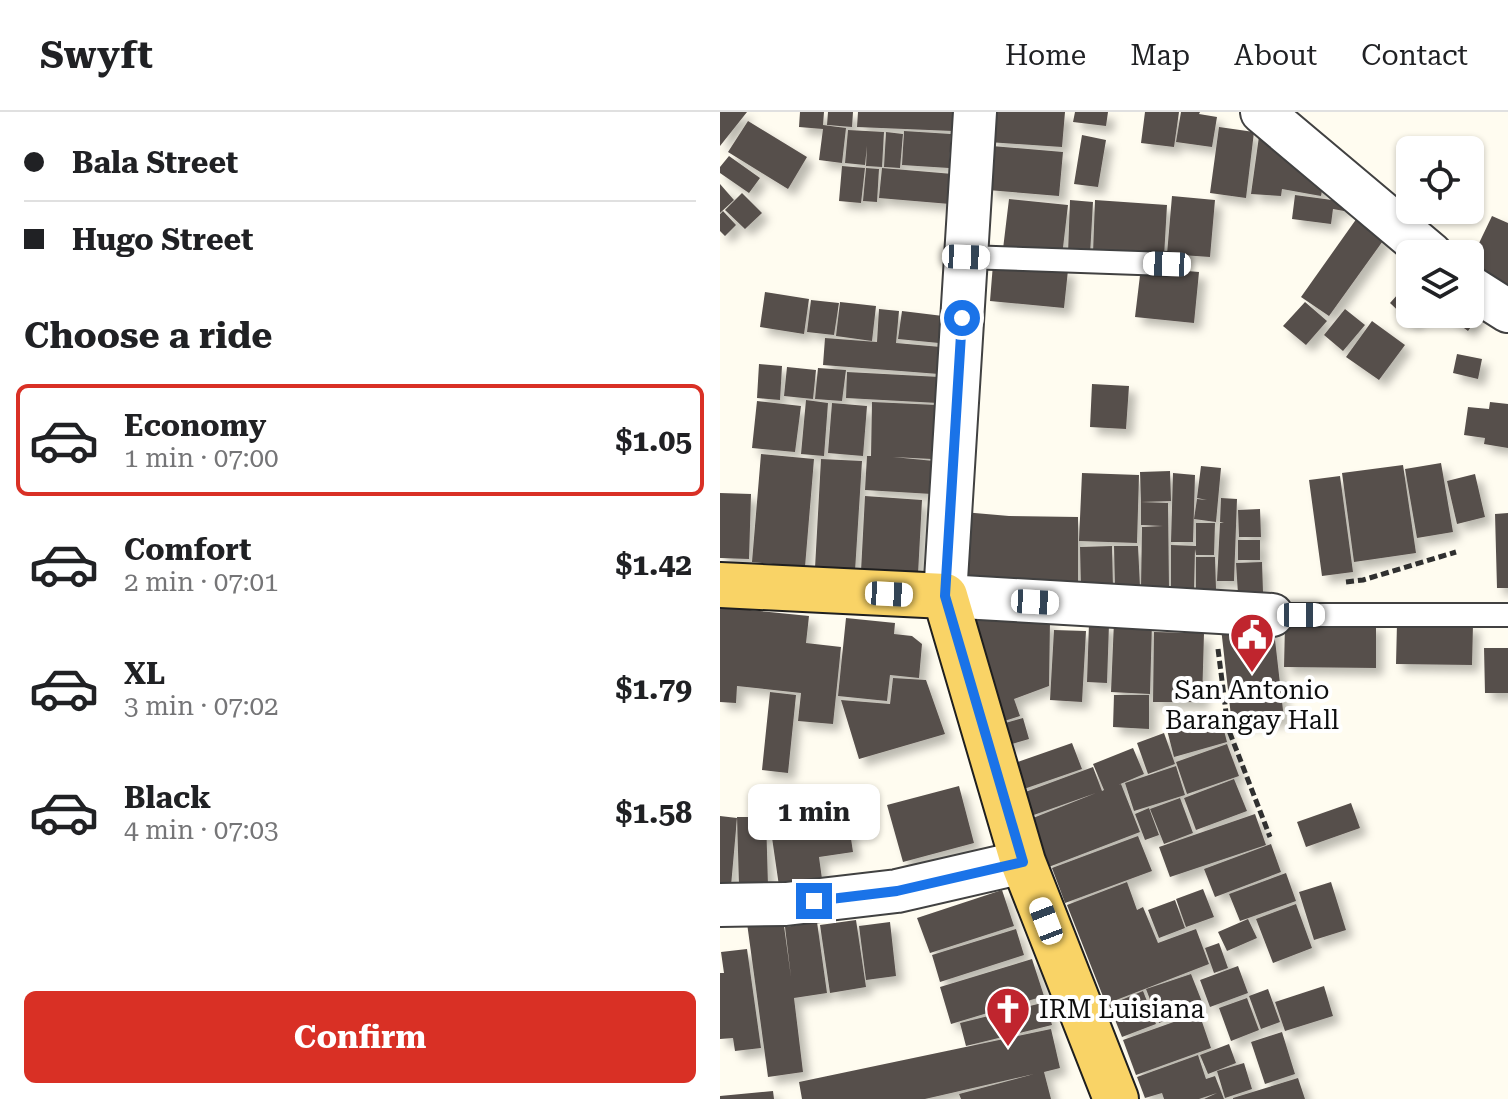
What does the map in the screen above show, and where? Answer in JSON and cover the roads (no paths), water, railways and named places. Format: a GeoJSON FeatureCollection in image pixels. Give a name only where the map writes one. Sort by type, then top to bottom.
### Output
{"type":"FeatureCollection","features":[{"type":"Feature","properties":{"kind":"main road"},"geometry":{"type":"LineString","coordinates":[[720,585],[945,596],[1023,862],[1116,1099]]}},
{"type":"Feature","properties":{"kind":"street"},"geometry":{"type":"LineString","coordinates":[[975,112],[945,596],[1272,615]]}},
{"type":"Feature","properties":{"kind":"street"},"geometry":{"type":"LineString","coordinates":[[1262,112],[1414,240]]}},
{"type":"Feature","properties":{"kind":"street"},"geometry":{"type":"LineString","coordinates":[[1484,296],[1508,311]]}},
{"type":"Feature","properties":{"kind":"street"},"geometry":{"type":"LineString","coordinates":[[720,905],[786,904],[897,891],[1023,862]]}},
{"type":"Feature","properties":{"kind":"lane"},"geometry":{"type":"LineString","coordinates":[[966,257],[1167,264]]}},
{"type":"Feature","properties":{"kind":"lane"},"geometry":{"type":"LineString","coordinates":[[1272,615],[1508,615]]}},
{"type":"Feature","properties":{"kind":"place","name":"San Antonio Barangay Hall"},"geometry":{"type":"Point","coordinates":[1252,674]}},
{"type":"Feature","properties":{"kind":"place","name":"IRM Luisiana"},"geometry":{"type":"Point","coordinates":[1008,1048]}}]}
